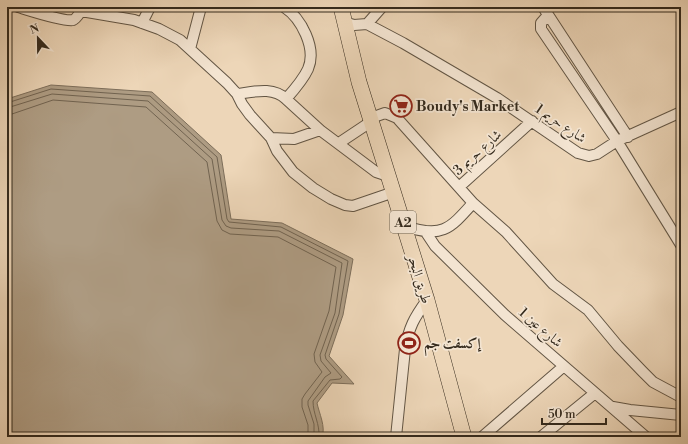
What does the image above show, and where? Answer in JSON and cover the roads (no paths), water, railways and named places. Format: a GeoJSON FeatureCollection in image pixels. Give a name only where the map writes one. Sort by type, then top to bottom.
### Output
{"type":"FeatureCollection","features":[{"type":"Feature","properties":{"kind":"main road","name":"طريق البحر"},"geometry":{"type":"LineString","coordinates":[[343,14],[359,82],[372,119],[388,176],[427,300],[464,437]]}},
{"type":"Feature","properties":{"kind":"street"},"geometry":{"type":"LineString","coordinates":[[18,7],[70,20],[75,19],[81,9],[134,20],[159,29],[175,37],[222,78],[237,94],[242,104],[271,138],[277,151],[293,172],[308,185],[331,199],[353,206],[394,192]]}},
{"type":"Feature","properties":{"kind":"street"},"geometry":{"type":"LineString","coordinates":[[142,23],[150,7]]}},
{"type":"Feature","properties":{"kind":"street"},"geometry":{"type":"LineString","coordinates":[[190,49],[201,7]]}},
{"type":"Feature","properties":{"kind":"street"},"geometry":{"type":"LineString","coordinates":[[284,7],[296,17],[300,23],[308,41],[310,53],[310,60],[307,70],[296,88],[286,99]]}},
{"type":"Feature","properties":{"kind":"street"},"geometry":{"type":"LineString","coordinates":[[343,14],[354,25],[367,24],[382,7]]}},
{"type":"Feature","properties":{"kind":"street"},"geometry":{"type":"LineString","coordinates":[[546,11],[628,136]]}},
{"type":"Feature","properties":{"kind":"street"},"geometry":{"type":"LineString","coordinates":[[546,11],[541,23],[541,29],[617,141],[681,244]]}},
{"type":"Feature","properties":{"kind":"street","name":"شارع حريم 1"},"geometry":{"type":"LineString","coordinates":[[367,24],[491,94],[578,153],[584,155],[588,156],[597,154],[617,141],[681,112]]}},
{"type":"Feature","properties":{"kind":"street"},"geometry":{"type":"LineString","coordinates":[[237,94],[269,91],[280,94],[320,130],[376,172],[388,176]]}},
{"type":"Feature","properties":{"kind":"street"},"geometry":{"type":"LineString","coordinates":[[339,143],[372,119],[385,113],[397,118],[473,203],[506,232],[553,284],[588,310],[596,318],[612,340],[653,382],[681,397]]}},
{"type":"Feature","properties":{"kind":"street","name":"شارع حريم 3"},"geometry":{"type":"LineString","coordinates":[[459,187],[532,121]]}},
{"type":"Feature","properties":{"kind":"street"},"geometry":{"type":"LineString","coordinates":[[271,138],[294,139],[320,130]]}},
{"type":"Feature","properties":{"kind":"street"},"geometry":{"type":"LineString","coordinates":[[404,226],[425,231],[442,230],[450,226],[473,203]]}},
{"type":"Feature","properties":{"kind":"street","name":"شارع عين 1"},"geometry":{"type":"LineString","coordinates":[[425,231],[435,246],[506,315],[646,437]]}},
{"type":"Feature","properties":{"kind":"street"},"geometry":{"type":"LineString","coordinates":[[396,437],[405,349],[408,335],[412,322],[427,300]]}},
{"type":"Feature","properties":{"kind":"street"},"geometry":{"type":"LineString","coordinates":[[482,437],[564,366]]}},
{"type":"Feature","properties":{"kind":"street"},"geometry":{"type":"LineString","coordinates":[[541,437],[595,393]]}},
{"type":"Feature","properties":{"kind":"street"},"geometry":{"type":"LineString","coordinates":[[611,406],[630,410],[681,415]]}},
{"type":"Feature","properties":{"kind":"water"},"geometry":{"type":"Polygon","coordinates":[[[51,85],[152,92],[221,155],[231,219],[282,223],[353,259],[343,315],[329,356],[354,384],[332,383],[317,403],[323,424],[322,437],[7,437],[7,99],[51,85]]]}},
{"type":"Feature","properties":{"kind":"place","name":"Boudy's Market"},"geometry":{"type":"Point","coordinates":[401,106]}},
{"type":"Feature","properties":{"kind":"place","name":"إكسفت جم"},"geometry":{"type":"Point","coordinates":[409,343]}}]}
